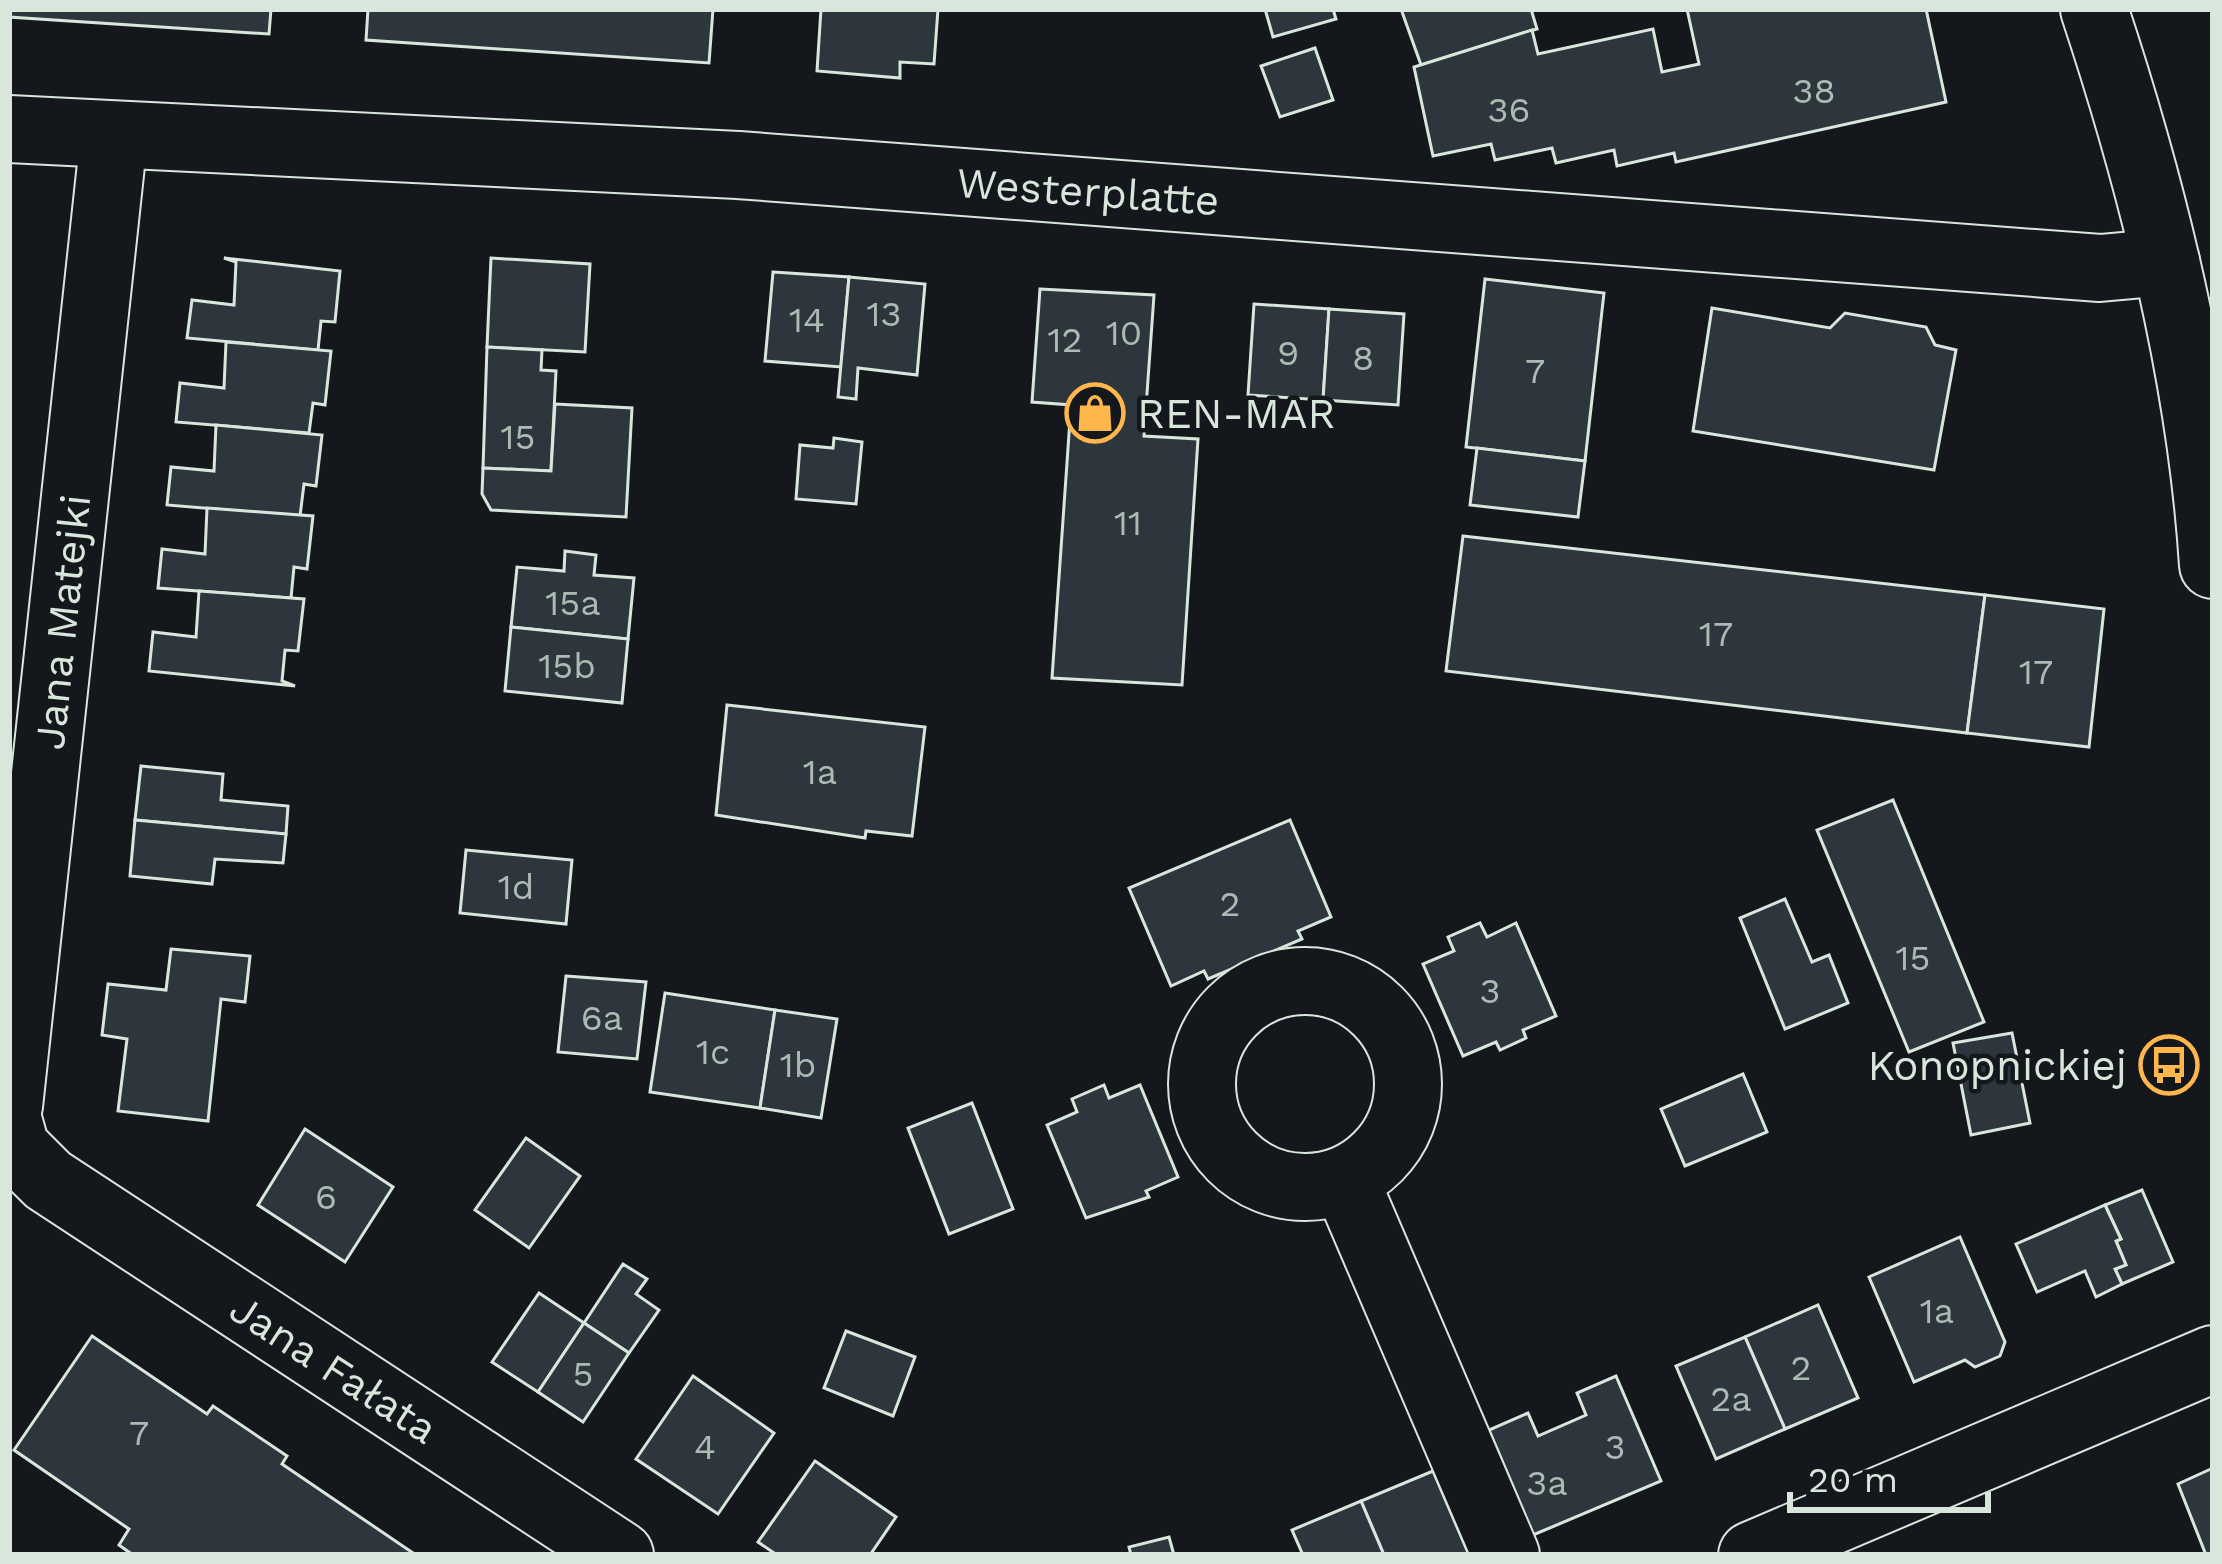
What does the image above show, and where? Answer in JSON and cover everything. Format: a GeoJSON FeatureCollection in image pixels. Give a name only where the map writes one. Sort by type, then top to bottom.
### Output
{"type":"FeatureCollection","features":[{"type":"Feature","properties":{"kind":"street"},"geometry":{"type":"LineString","coordinates":[[2093,9],[2166,262],[2198,437],[2213,566]]}},
{"type":"Feature","properties":{"kind":"street","name":"Westerplatte"},"geometry":{"type":"LineString","coordinates":[[9,129],[738,165],[2100,268],[2166,262]]}},
{"type":"Feature","properties":{"kind":"street","name":"Jana Matejki"},"geometry":{"type":"LineString","coordinates":[[9,1106],[114,136]]}},
{"type":"Feature","properties":{"kind":"street","name":"Jana Fałata"},"geometry":{"type":"LineString","coordinates":[[9,1123],[16,1148],[48,1180],[620,1555]]}},
{"type":"Feature","properties":{"kind":"street"},"geometry":{"type":"LineString","coordinates":[[1345,1180],[1507,1555]]}},
{"type":"Feature","properties":{"kind":"street"},"geometry":{"type":"LineString","coordinates":[[1752,1555],[2213,1359]]}},
{"type":"Feature","properties":{"kind":"building"},"geometry":{"type":"Polygon","coordinates":[[[9,9],[271,9],[269,34],[9,17],[9,9]]]}},
{"type":"Feature","properties":{"kind":"building"},"geometry":{"type":"Polygon","coordinates":[[[368,9],[713,9],[709,63],[366,40],[368,9]]]}},
{"type":"Feature","properties":{"kind":"building"},"geometry":{"type":"Polygon","coordinates":[[[821,9],[938,9],[934,64],[900,62],[900,78],[817,71],[821,9]]]}},
{"type":"Feature","properties":{"kind":"building"},"geometry":{"type":"Polygon","coordinates":[[[1265,9],[1333,9],[1336,19],[1273,37],[1265,9]]]}},
{"type":"Feature","properties":{"kind":"building"},"geometry":{"type":"Polygon","coordinates":[[[1401,9],[1531,9],[1537,29],[1421,65],[1401,9]]]}},
{"type":"Feature","properties":{"kind":"building"},"geometry":{"type":"Polygon","coordinates":[[[1687,9],[1926,9],[1946,102],[1676,162],[1674,153],[1617,166],[1614,150],[1556,163],[1552,148],[1495,160],[1491,144],[1433,156],[1414,67],[1532,30],[1538,54],[1653,29],[1662,72],[1699,64],[1687,9]]]}},
{"type":"Feature","properties":{"kind":"building"},"geometry":{"type":"Polygon","coordinates":[[[1315,48],[1333,100],[1280,117],[1261,66],[1315,48]]]}},
{"type":"Feature","properties":{"kind":"building"},"geometry":{"type":"Polygon","coordinates":[[[224,258],[340,271],[335,322],[321,321],[318,350],[187,338],[192,300],[234,305],[236,262],[224,258]]]}},
{"type":"Feature","properties":{"kind":"building"},"geometry":{"type":"Polygon","coordinates":[[[491,258],[590,264],[585,352],[487,347],[491,258]]]}},
{"type":"Feature","properties":{"kind":"building"},"geometry":{"type":"Polygon","coordinates":[[[773,272],[849,277],[841,367],[765,361],[773,272]]]}},
{"type":"Feature","properties":{"kind":"building"},"geometry":{"type":"Polygon","coordinates":[[[849,277],[925,284],[917,375],[858,368],[856,399],[838,397],[849,277]]]}},
{"type":"Feature","properties":{"kind":"building"},"geometry":{"type":"Polygon","coordinates":[[[1485,279],[1604,293],[1585,461],[1466,447],[1485,279]]]}},
{"type":"Feature","properties":{"kind":"building"},"geometry":{"type":"Polygon","coordinates":[[[1040,289],[1154,295],[1144,436],[1198,439],[1182,685],[1052,678],[1071,405],[1032,402],[1040,289]]]}},
{"type":"Feature","properties":{"kind":"building"},"geometry":{"type":"Polygon","coordinates":[[[1254,304],[1329,309],[1323,400],[1248,395],[1254,304]]]}},
{"type":"Feature","properties":{"kind":"building"},"geometry":{"type":"Polygon","coordinates":[[[1712,308],[1830,328],[1845,313],[1926,327],[1935,345],[1956,350],[1934,470],[1693,431],[1712,308]]]}},
{"type":"Feature","properties":{"kind":"building"},"geometry":{"type":"Polygon","coordinates":[[[1329,309],[1404,314],[1398,405],[1323,400],[1329,309]]]}},
{"type":"Feature","properties":{"kind":"building"},"geometry":{"type":"Polygon","coordinates":[[[226,342],[331,351],[325,405],[313,403],[309,433],[176,422],[180,383],[224,388],[226,342]]]}},
{"type":"Feature","properties":{"kind":"building"},"geometry":{"type":"Polygon","coordinates":[[[487,347],[542,350],[541,370],[556,371],[551,471],[483,468],[487,347]]]}},
{"type":"Feature","properties":{"kind":"building"},"geometry":{"type":"Polygon","coordinates":[[[555,404],[632,408],[626,517],[491,510],[482,494],[483,468],[551,471],[555,404]]]}},
{"type":"Feature","properties":{"kind":"building"},"geometry":{"type":"Polygon","coordinates":[[[216,425],[322,435],[316,486],[304,484],[300,516],[167,505],[171,467],[214,471],[216,425]]]}},
{"type":"Feature","properties":{"kind":"building"},"geometry":{"type":"Polygon","coordinates":[[[834,438],[862,442],[856,504],[796,499],[800,445],[833,448],[834,438]]]}},
{"type":"Feature","properties":{"kind":"building"},"geometry":{"type":"Polygon","coordinates":[[[1477,448],[1585,461],[1578,517],[1470,505],[1477,448]]]}},
{"type":"Feature","properties":{"kind":"building"},"geometry":{"type":"Polygon","coordinates":[[[207,508],[313,516],[307,569],[294,567],[291,598],[158,588],[162,549],[205,554],[207,508]]]}},
{"type":"Feature","properties":{"kind":"building"},"geometry":{"type":"Polygon","coordinates":[[[1463,536],[1985,595],[1967,733],[1446,671],[1463,536]]]}},
{"type":"Feature","properties":{"kind":"building"},"geometry":{"type":"Polygon","coordinates":[[[565,551],[596,555],[594,575],[634,578],[628,639],[511,627],[517,567],[564,571],[565,551]]]}},
{"type":"Feature","properties":{"kind":"building"},"geometry":{"type":"Polygon","coordinates":[[[199,591],[304,599],[298,651],[285,650],[282,681],[295,686],[149,671],[153,632],[196,637],[199,591]]]}},
{"type":"Feature","properties":{"kind":"building"},"geometry":{"type":"Polygon","coordinates":[[[1985,595],[2104,609],[2089,747],[1967,733],[1985,595]]]}},
{"type":"Feature","properties":{"kind":"building"},"geometry":{"type":"Polygon","coordinates":[[[511,627],[628,639],[622,703],[505,691],[511,627]]]}},
{"type":"Feature","properties":{"kind":"building"},"geometry":{"type":"Polygon","coordinates":[[[727,705],[925,727],[912,836],[866,831],[865,838],[716,815],[727,705]]]}},
{"type":"Feature","properties":{"kind":"building"},"geometry":{"type":"Polygon","coordinates":[[[141,766],[223,774],[221,800],[288,806],[286,834],[135,820],[141,766]]]}},
{"type":"Feature","properties":{"kind":"building"},"geometry":{"type":"Polygon","coordinates":[[[1893,800],[1984,1022],[1909,1052],[1817,830],[1893,800]]]}},
{"type":"Feature","properties":{"kind":"building"},"geometry":{"type":"Polygon","coordinates":[[[135,820],[286,834],[283,863],[215,859],[212,884],[130,876],[135,820]]]}},
{"type":"Feature","properties":{"kind":"building"},"geometry":{"type":"Polygon","coordinates":[[[1290,820],[1331,917],[1298,931],[1302,939],[1208,979],[1204,971],[1171,986],[1129,888],[1290,820]]]}},
{"type":"Feature","properties":{"kind":"building"},"geometry":{"type":"Polygon","coordinates":[[[466,850],[572,860],[566,924],[460,913],[466,850]]]}},
{"type":"Feature","properties":{"kind":"building"},"geometry":{"type":"Polygon","coordinates":[[[1785,899],[1812,962],[1829,955],[1848,1003],[1785,1029],[1740,918],[1785,899]]]}},
{"type":"Feature","properties":{"kind":"building"},"geometry":{"type":"Polygon","coordinates":[[[1480,923],[1487,937],[1516,923],[1556,1016],[1523,1030],[1526,1038],[1500,1050],[1496,1042],[1463,1056],[1423,964],[1454,951],[1448,937],[1480,923]]]}},
{"type":"Feature","properties":{"kind":"building"},"geometry":{"type":"Polygon","coordinates":[[[171,949],[250,956],[245,1002],[221,999],[208,1121],[118,1111],[127,1039],[102,1035],[108,984],[166,990],[171,949]]]}},
{"type":"Feature","properties":{"kind":"building"},"geometry":{"type":"Polygon","coordinates":[[[566,976],[646,982],[637,1059],[558,1052],[566,976]]]}},
{"type":"Feature","properties":{"kind":"building"},"geometry":{"type":"Polygon","coordinates":[[[665,993],[775,1010],[760,1108],[650,1092],[665,993]]]}},
{"type":"Feature","properties":{"kind":"building"},"geometry":{"type":"Polygon","coordinates":[[[775,1010],[837,1019],[821,1118],[760,1108],[775,1010]]]}},
{"type":"Feature","properties":{"kind":"building"},"geometry":{"type":"Polygon","coordinates":[[[2012,1033],[2030,1123],[1971,1135],[1953,1043],[2012,1033]]]}},
{"type":"Feature","properties":{"kind":"building"},"geometry":{"type":"Polygon","coordinates":[[[1743,1074],[1767,1132],[1685,1166],[1661,1109],[1743,1074]]]}},
{"type":"Feature","properties":{"kind":"building"},"geometry":{"type":"Polygon","coordinates":[[[1104,1085],[1109,1098],[1140,1085],[1178,1177],[1146,1191],[1149,1197],[1086,1218],[1047,1125],[1077,1112],[1072,1099],[1104,1085]]]}},
{"type":"Feature","properties":{"kind":"building"},"geometry":{"type":"Polygon","coordinates":[[[972,1103],[1013,1209],[949,1234],[908,1128],[972,1103]]]}},
{"type":"Feature","properties":{"kind":"building"},"geometry":{"type":"Polygon","coordinates":[[[305,1129],[393,1187],[345,1262],[258,1205],[305,1129]]]}},
{"type":"Feature","properties":{"kind":"building"},"geometry":{"type":"Polygon","coordinates":[[[526,1138],[580,1176],[529,1248],[475,1210],[526,1138]]]}},
{"type":"Feature","properties":{"kind":"building"},"geometry":{"type":"Polygon","coordinates":[[[2142,1190],[2173,1262],[2122,1284],[2115,1269],[2126,1265],[2116,1241],[2121,1239],[2105,1205],[2142,1190]]]}},
{"type":"Feature","properties":{"kind":"building"},"geometry":{"type":"Polygon","coordinates":[[[2105,1205],[2121,1239],[2116,1241],[2126,1265],[2115,1269],[2122,1284],[2096,1297],[2085,1271],[2037,1292],[2016,1244],[2105,1205]]]}},
{"type":"Feature","properties":{"kind":"building"},"geometry":{"type":"Polygon","coordinates":[[[1960,1237],[2005,1342],[2000,1356],[1975,1367],[1965,1360],[1914,1382],[1869,1277],[1960,1237]]]}},
{"type":"Feature","properties":{"kind":"building"},"geometry":{"type":"Polygon","coordinates":[[[623,1264],[647,1279],[636,1294],[659,1310],[629,1353],[584,1323],[623,1264]]]}},
{"type":"Feature","properties":{"kind":"building"},"geometry":{"type":"Polygon","coordinates":[[[539,1293],[584,1323],[538,1392],[492,1362],[539,1293]]]}},
{"type":"Feature","properties":{"kind":"building"},"geometry":{"type":"Polygon","coordinates":[[[1818,1305],[1858,1398],[1785,1429],[1745,1337],[1818,1305]]]}},
{"type":"Feature","properties":{"kind":"building"},"geometry":{"type":"Polygon","coordinates":[[[584,1323],[629,1353],[583,1422],[538,1392],[584,1323]]]}},
{"type":"Feature","properties":{"kind":"building"},"geometry":{"type":"Polygon","coordinates":[[[846,1331],[915,1357],[893,1416],[824,1388],[846,1331]]]}},
{"type":"Feature","properties":{"kind":"building"},"geometry":{"type":"Polygon","coordinates":[[[92,1336],[207,1414],[213,1406],[287,1456],[282,1464],[416,1555],[133,1555],[119,1545],[129,1529],[14,1450],[92,1336]]]}},
{"type":"Feature","properties":{"kind":"building"},"geometry":{"type":"Polygon","coordinates":[[[1745,1337],[1785,1429],[1716,1459],[1676,1366],[1745,1337]]]}},
{"type":"Feature","properties":{"kind":"building"},"geometry":{"type":"Polygon","coordinates":[[[693,1376],[774,1433],[718,1514],[636,1459],[693,1376]]]}},
{"type":"Feature","properties":{"kind":"building"},"geometry":{"type":"Polygon","coordinates":[[[1616,1376],[1661,1481],[1533,1535],[1489,1430],[1528,1413],[1538,1436],[1586,1415],[1577,1393],[1616,1376]]]}},
{"type":"Feature","properties":{"kind":"building"},"geometry":{"type":"Polygon","coordinates":[[[815,1461],[896,1517],[870,1555],[777,1555],[758,1542],[815,1461]]]}},
{"type":"Feature","properties":{"kind":"building"},"geometry":{"type":"Polygon","coordinates":[[[2213,1468],[2213,1555],[2206,1555],[2178,1484],[2213,1468]]]}},
{"type":"Feature","properties":{"kind":"building"},"geometry":{"type":"Polygon","coordinates":[[[1433,1471],[1469,1555],[1384,1555],[1361,1501],[1433,1471]]]}},
{"type":"Feature","properties":{"kind":"building"},"geometry":{"type":"Polygon","coordinates":[[[1361,1501],[1384,1555],[1303,1555],[1292,1530],[1361,1501]]]}},
{"type":"Feature","properties":{"kind":"building"},"geometry":{"type":"Polygon","coordinates":[[[1169,1537],[1174,1555],[1131,1555],[1129,1547],[1169,1537]]]}},
{"type":"Feature","properties":{"kind":"place","name":"REN-MAR"},"geometry":{"type":"Point","coordinates":[1095,413]}},
{"type":"Feature","properties":{"kind":"place","name":"Konopnickiej"},"geometry":{"type":"Point","coordinates":[2169,1065]}}]}
